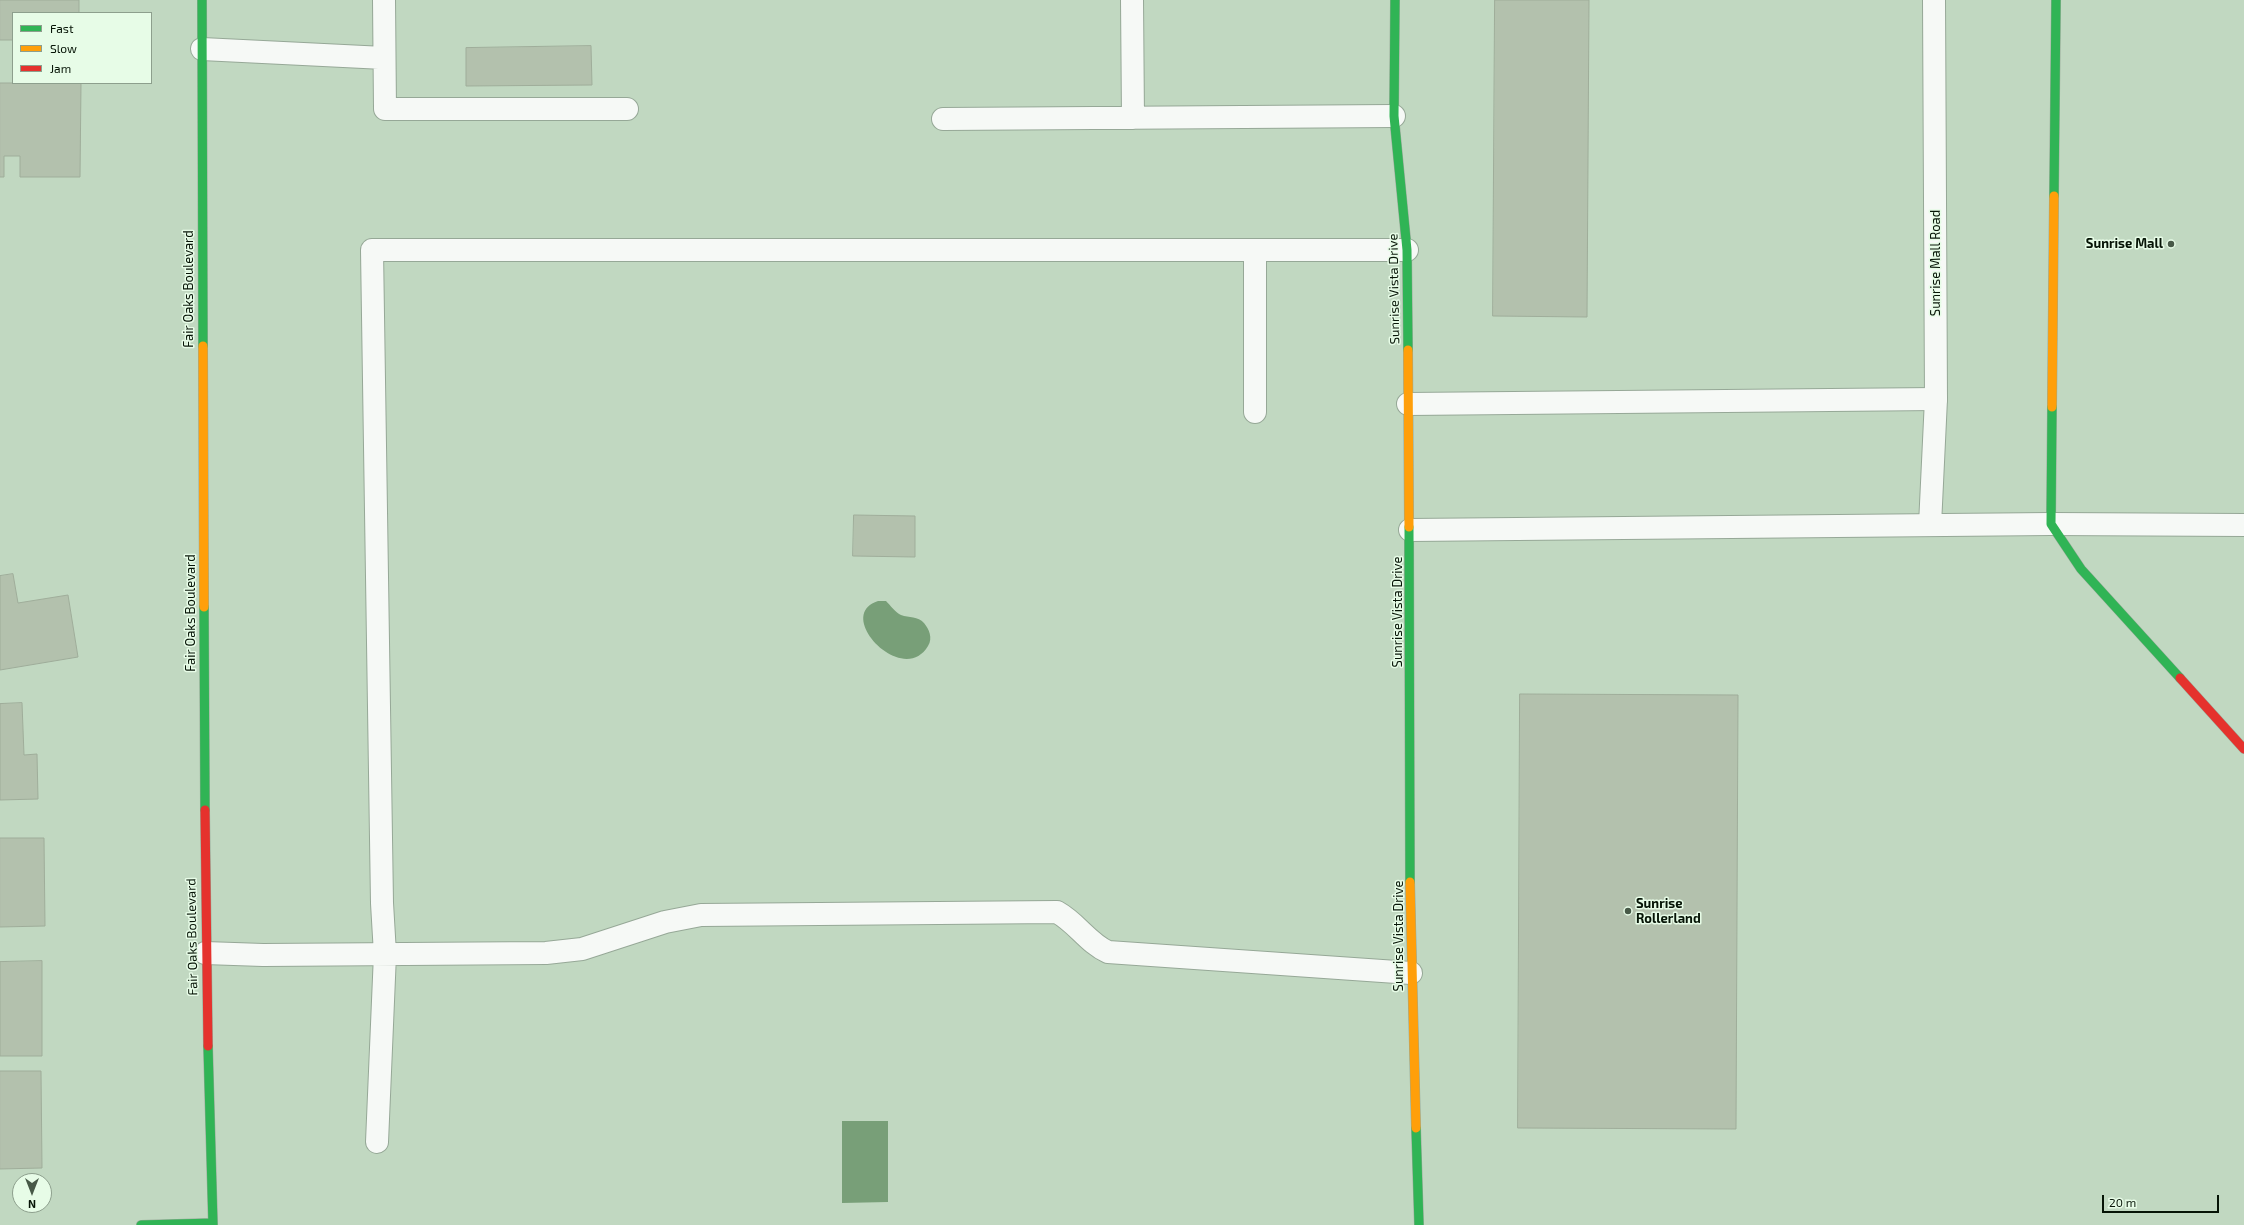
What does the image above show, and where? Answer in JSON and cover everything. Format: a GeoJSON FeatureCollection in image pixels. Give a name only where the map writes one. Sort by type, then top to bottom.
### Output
{"type":"FeatureCollection","features":[{"type":"Feature","properties":{"kind":"street","name":"Fair Oaks Boulevard"},"geometry":{"type":"LineString","coordinates":[[202,0],[205,953],[213,1224]]}},
{"type":"Feature","properties":{"kind":"street"},"geometry":{"type":"LineString","coordinates":[[384,0],[385,109],[627,109]]}},
{"type":"Feature","properties":{"kind":"street"},"geometry":{"type":"LineString","coordinates":[[1132,0],[1133,118]]}},
{"type":"Feature","properties":{"kind":"street","name":"Sunrise Vista Drive"},"geometry":{"type":"LineString","coordinates":[[1395,0],[1394,116],[1407,250],[1410,530],[1411,973],[1418,1225]]}},
{"type":"Feature","properties":{"kind":"street","name":"Sunrise Mall Road"},"geometry":{"type":"LineString","coordinates":[[1930,525],[1936,399],[1934,0]]}},
{"type":"Feature","properties":{"kind":"street"},"geometry":{"type":"LineString","coordinates":[[2056,0],[2051,524],[2081,569],[2244,749]]}},
{"type":"Feature","properties":{"kind":"street"},"geometry":{"type":"LineString","coordinates":[[202,49],[384,58]]}},
{"type":"Feature","properties":{"kind":"street"},"geometry":{"type":"LineString","coordinates":[[943,119],[1394,116]]}},
{"type":"Feature","properties":{"kind":"street"},"geometry":{"type":"LineString","coordinates":[[377,1142],[385,954],[382,903],[372,250],[1407,250]]}},
{"type":"Feature","properties":{"kind":"street"},"geometry":{"type":"LineString","coordinates":[[1255,250],[1256,412]]}},
{"type":"Feature","properties":{"kind":"street"},"geometry":{"type":"LineString","coordinates":[[1408,404],[1936,399]]}},
{"type":"Feature","properties":{"kind":"street"},"geometry":{"type":"LineString","coordinates":[[1410,530],[2051,524],[2244,525]]}},
{"type":"Feature","properties":{"kind":"street"},"geometry":{"type":"LineString","coordinates":[[205,953],[263,955],[546,953],[582,949],[665,922],[700,915],[1057,912],[1070,919],[1095,946],[1108,952],[1411,973]]}},
{"type":"Feature","properties":{"kind":"street"},"geometry":{"type":"LineString","coordinates":[[141,1225],[213,1224]]}},
{"type":"Feature","properties":{"kind":"shaded area"},"geometry":{"type":"Polygon","coordinates":[[[878,601],[886,601],[899,614],[919,619],[926,625],[930,634],[930,640],[928,646],[917,657],[903,659],[889,654],[877,644],[867,632],[863,620],[866,609],[878,601]]]}},
{"type":"Feature","properties":{"kind":"shaded area"},"geometry":{"type":"Polygon","coordinates":[[[842,1121],[888,1121],[888,1202],[842,1203],[842,1121]]]}},
{"type":"Feature","properties":{"kind":"building"},"geometry":{"type":"Polygon","coordinates":[[[0,0],[79,0],[79,12],[12,12],[12,40],[0,40],[0,0]]]}},
{"type":"Feature","properties":{"kind":"building"},"geometry":{"type":"Polygon","coordinates":[[[1495,0],[1589,0],[1587,317],[1493,316],[1495,0]]]}},
{"type":"Feature","properties":{"kind":"building"},"geometry":{"type":"Polygon","coordinates":[[[591,46],[592,85],[466,86],[466,48],[591,46]]]}},
{"type":"Feature","properties":{"kind":"building"},"geometry":{"type":"Polygon","coordinates":[[[0,83],[81,84],[80,177],[20,177],[20,156],[4,156],[4,177],[0,177],[0,83]]]}},
{"type":"Feature","properties":{"kind":"building"},"geometry":{"type":"Polygon","coordinates":[[[854,515],[915,516],[915,557],[853,556],[854,515]]]}},
{"type":"Feature","properties":{"kind":"building"},"geometry":{"type":"Polygon","coordinates":[[[13,574],[18,603],[68,595],[78,657],[0,670],[0,576],[13,574]]]}},
{"type":"Feature","properties":{"kind":"building","name":"Sunrise Rollerland"},"geometry":{"type":"Polygon","coordinates":[[[1520,694],[1738,695],[1736,1129],[1518,1128],[1520,694]]]}},
{"type":"Feature","properties":{"kind":"building"},"geometry":{"type":"Polygon","coordinates":[[[22,703],[24,755],[37,754],[38,799],[0,800],[0,704],[22,703]]]}},
{"type":"Feature","properties":{"kind":"building"},"geometry":{"type":"Polygon","coordinates":[[[0,838],[44,838],[45,926],[0,927],[0,838]]]}},
{"type":"Feature","properties":{"kind":"building"},"geometry":{"type":"Polygon","coordinates":[[[42,961],[42,1056],[0,1056],[0,962],[42,961]]]}},
{"type":"Feature","properties":{"kind":"building"},"geometry":{"type":"Polygon","coordinates":[[[0,1071],[41,1071],[42,1168],[0,1169],[0,1071]]]}},
{"type":"Feature","properties":{"kind":"traffic: fast"},"geometry":{"type":"LineString","coordinates":[[202,0],[203,346]]}},
{"type":"Feature","properties":{"kind":"traffic: fast"},"geometry":{"type":"LineString","coordinates":[[1395,0],[1394,116],[1407,250],[1408,350]]}},
{"type":"Feature","properties":{"kind":"traffic: fast"},"geometry":{"type":"LineString","coordinates":[[2054,196],[2056,0]]}},
{"type":"Feature","properties":{"kind":"traffic: fast"},"geometry":{"type":"LineString","coordinates":[[2052,407],[2051,524],[2081,569],[2180,678]]}},
{"type":"Feature","properties":{"kind":"traffic: fast"},"geometry":{"type":"LineString","coordinates":[[1409,527],[1410,882]]}},
{"type":"Feature","properties":{"kind":"traffic: fast"},"geometry":{"type":"LineString","coordinates":[[204,607],[205,810]]}},
{"type":"Feature","properties":{"kind":"traffic: fast"},"geometry":{"type":"LineString","coordinates":[[208,1046],[213,1225]]}},
{"type":"Feature","properties":{"kind":"traffic: fast"},"geometry":{"type":"LineString","coordinates":[[1416,1128],[1419,1225]]}},
{"type":"Feature","properties":{"kind":"traffic: fast"},"geometry":{"type":"LineString","coordinates":[[141,1225],[213,1223]]}},
{"type":"Feature","properties":{"kind":"traffic: slow"},"geometry":{"type":"LineString","coordinates":[[2052,407],[2054,196]]}},
{"type":"Feature","properties":{"kind":"traffic: slow"},"geometry":{"type":"LineString","coordinates":[[203,346],[204,607]]}},
{"type":"Feature","properties":{"kind":"traffic: slow"},"geometry":{"type":"LineString","coordinates":[[1408,350],[1409,527]]}},
{"type":"Feature","properties":{"kind":"traffic: slow"},"geometry":{"type":"LineString","coordinates":[[1410,882],[1416,1128]]}},
{"type":"Feature","properties":{"kind":"traffic: jam"},"geometry":{"type":"LineString","coordinates":[[2180,678],[2244,749]]}},
{"type":"Feature","properties":{"kind":"traffic: jam"},"geometry":{"type":"LineString","coordinates":[[205,810],[208,1046]]}},
{"type":"Feature","properties":{"kind":"place","name":"Sunrise Mall"},"geometry":{"type":"Point","coordinates":[2171,244]}},
{"type":"Feature","properties":{"kind":"place","name":"Sunrise Rollerland"},"geometry":{"type":"Point","coordinates":[1628,911]}}]}
